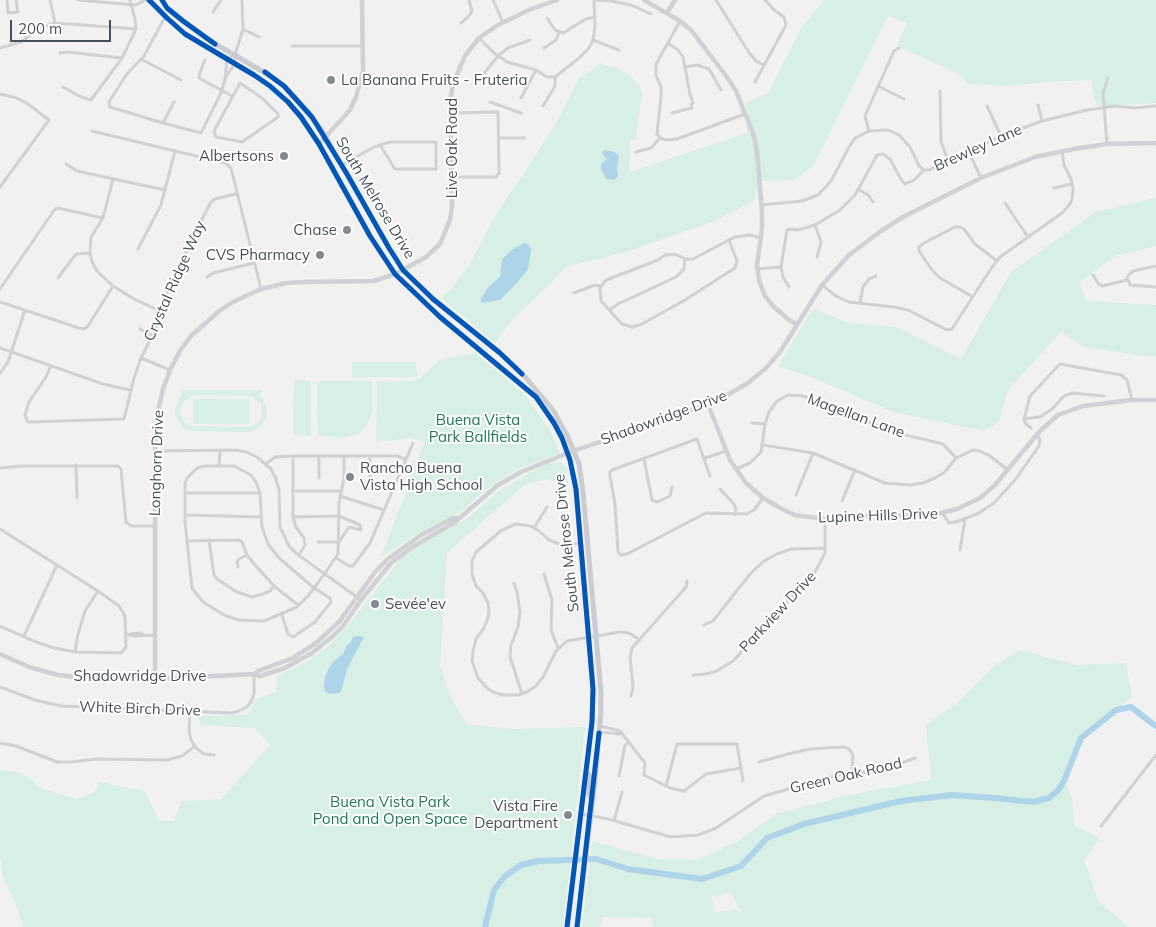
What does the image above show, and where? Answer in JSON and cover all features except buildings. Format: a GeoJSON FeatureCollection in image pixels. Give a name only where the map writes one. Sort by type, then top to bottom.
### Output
{"type":"FeatureCollection","features":[{"type":"Feature","properties":{"kind":"main road","name":"South Melrose Drive"},"geometry":{"type":"LineString","coordinates":[[150,0],[165,17],[197,42],[270,86],[288,102],[301,117],[319,144],[370,236],[395,274],[440,317],[536,397],[554,423],[568,453],[576,489],[593,706],[567,927]]}},
{"type":"Feature","properties":{"kind":"main road","name":"South Melrose Drive"},"geometry":{"type":"LineString","coordinates":[[162,0],[167,8],[207,39],[284,86],[312,117],[326,138],[389,248],[404,270],[433,299],[500,353],[526,378],[553,410],[574,451],[579,464],[583,492],[601,692],[600,729],[577,927]]}},
{"type":"Feature","properties":{"kind":"main road"},"geometry":{"type":"LineString","coordinates":[[586,771],[590,776],[589,794],[592,799]]}},
{"type":"Feature","properties":{"kind":"street"},"geometry":{"type":"LineString","coordinates":[[6,0],[8,13],[18,12],[16,0]]}},
{"type":"Feature","properties":{"kind":"street"},"geometry":{"type":"LineString","coordinates":[[50,0],[55,22]]}},
{"type":"Feature","properties":{"kind":"street"},"geometry":{"type":"LineString","coordinates":[[78,0],[132,4],[145,0]]}},
{"type":"Feature","properties":{"kind":"street"},"geometry":{"type":"LineString","coordinates":[[63,87],[81,98],[91,100],[122,58],[136,29],[130,0]]}},
{"type":"Feature","properties":{"kind":"street"},"geometry":{"type":"LineString","coordinates":[[132,4],[137,0]]}},
{"type":"Feature","properties":{"kind":"street"},"geometry":{"type":"LineString","coordinates":[[212,12],[221,0]]}},
{"type":"Feature","properties":{"kind":"street"},"geometry":{"type":"LineString","coordinates":[[225,79],[235,64],[235,55],[243,29],[242,0]]}},
{"type":"Feature","properties":{"kind":"street"},"geometry":{"type":"LineString","coordinates":[[319,144],[350,110],[356,97],[363,71],[362,0]]}},
{"type":"Feature","properties":{"kind":"street"},"geometry":{"type":"LineString","coordinates":[[462,23],[470,16],[472,11],[469,0]]}},
{"type":"Feature","properties":{"kind":"street"},"geometry":{"type":"LineString","coordinates":[[493,0],[503,22]]}},
{"type":"Feature","properties":{"kind":"street","name":"Live Oak Road"},"geometry":{"type":"LineString","coordinates":[[404,270],[426,257],[440,244],[450,220],[452,206],[450,113],[453,84],[465,56],[479,38],[503,22],[557,0]]}},
{"type":"Feature","properties":{"kind":"street"},"geometry":{"type":"LineString","coordinates":[[479,38],[498,56],[512,64],[536,70],[547,77],[555,77],[589,48],[593,40],[594,0],[631,5],[651,14]]}},
{"type":"Feature","properties":{"kind":"street"},"geometry":{"type":"LineString","coordinates":[[644,0],[680,21],[700,40],[736,91],[754,133],[757,151],[762,205],[759,280],[765,296],[780,313],[797,324]]}},
{"type":"Feature","properties":{"kind":"street"},"geometry":{"type":"LineString","coordinates":[[667,13],[675,0]]}},
{"type":"Feature","properties":{"kind":"street"},"geometry":{"type":"LineString","coordinates":[[716,0],[750,54],[756,61],[764,65]]}},
{"type":"Feature","properties":{"kind":"street"},"geometry":{"type":"LineString","coordinates":[[755,82],[786,22],[784,17],[765,0]]}},
{"type":"Feature","properties":{"kind":"street"},"geometry":{"type":"LineString","coordinates":[[165,17],[141,59],[126,75],[109,102],[110,107],[201,133],[222,91],[227,59],[235,55]]}},
{"type":"Feature","properties":{"kind":"street"},"geometry":{"type":"LineString","coordinates":[[559,33],[566,32],[586,19],[595,17]]}},
{"type":"Feature","properties":{"kind":"street"},"geometry":{"type":"LineString","coordinates":[[547,18],[559,33]]}},
{"type":"Feature","properties":{"kind":"street"},"geometry":{"type":"LineString","coordinates":[[680,21],[656,68],[661,88],[657,130],[660,138],[666,140],[677,138],[745,114]]}},
{"type":"Feature","properties":{"kind":"street"},"geometry":{"type":"LineString","coordinates":[[0,48],[21,42],[40,28],[55,22],[136,29]]}},
{"type":"Feature","properties":{"kind":"street"},"geometry":{"type":"LineString","coordinates":[[243,29],[259,37]]}},
{"type":"Feature","properties":{"kind":"street"},"geometry":{"type":"LineString","coordinates":[[544,48],[556,40],[559,33]]}},
{"type":"Feature","properties":{"kind":"street"},"geometry":{"type":"LineString","coordinates":[[482,82],[485,72],[498,56],[508,48],[530,40]]}},
{"type":"Feature","properties":{"kind":"street"},"geometry":{"type":"LineString","coordinates":[[593,40],[619,50]]}},
{"type":"Feature","properties":{"kind":"street"},"geometry":{"type":"LineString","coordinates":[[668,43],[678,50],[683,57],[693,103],[691,104],[692,108],[672,113]]}},
{"type":"Feature","properties":{"kind":"street"},"geometry":{"type":"LineString","coordinates":[[292,46],[362,46]]}},
{"type":"Feature","properties":{"kind":"street"},"geometry":{"type":"LineString","coordinates":[[762,205],[802,201],[818,194],[831,181],[855,138],[869,130],[865,116],[894,51],[899,48]]}},
{"type":"Feature","properties":{"kind":"street"},"geometry":{"type":"LineString","coordinates":[[60,53],[68,52],[122,58]]}},
{"type":"Feature","properties":{"kind":"street"},"geometry":{"type":"LineString","coordinates":[[141,59],[181,80]]}},
{"type":"Feature","properties":{"kind":"street"},"geometry":{"type":"LineString","coordinates":[[206,60],[199,78],[232,96]]}},
{"type":"Feature","properties":{"kind":"street"},"geometry":{"type":"LineString","coordinates":[[685,67],[697,65],[708,69],[721,90]]}},
{"type":"Feature","properties":{"kind":"street"},"geometry":{"type":"LineString","coordinates":[[521,98],[536,70]]}},
{"type":"Feature","properties":{"kind":"street"},"geometry":{"type":"LineString","coordinates":[[543,106],[555,86],[555,77]]}},
{"type":"Feature","properties":{"kind":"street"},"geometry":{"type":"LineString","coordinates":[[1107,144],[1104,93],[1108,78]]}},
{"type":"Feature","properties":{"kind":"street"},"geometry":{"type":"LineString","coordinates":[[240,83],[262,98],[278,114],[278,117],[242,142],[216,137],[214,131],[232,96],[240,83]]}},
{"type":"Feature","properties":{"kind":"street"},"geometry":{"type":"LineString","coordinates":[[878,86],[904,99]]}},
{"type":"Feature","properties":{"kind":"street"},"geometry":{"type":"LineString","coordinates":[[940,91],[942,142],[948,160]]}},
{"type":"Feature","properties":{"kind":"street"},"geometry":{"type":"LineString","coordinates":[[0,94],[17,98],[49,120],[0,187]]}},
{"type":"Feature","properties":{"kind":"street"},"geometry":{"type":"LineString","coordinates":[[163,123],[174,102]]}},
{"type":"Feature","properties":{"kind":"street"},"geometry":{"type":"LineString","coordinates":[[490,102],[521,113]]}},
{"type":"Feature","properties":{"kind":"street"},"geometry":{"type":"LineString","coordinates":[[1038,105],[1042,121]]}},
{"type":"Feature","properties":{"kind":"street"},"geometry":{"type":"LineString","coordinates":[[451,177],[498,176],[498,112],[500,106]]}},
{"type":"Feature","properties":{"kind":"street"},"geometry":{"type":"LineString","coordinates":[[987,106],[1001,136]]}},
{"type":"Feature","properties":{"kind":"street","name":"Brewley Lane"},"geometry":{"type":"LineString","coordinates":[[869,130],[888,130],[899,135],[906,140],[919,166],[924,170],[929,170],[968,150],[1042,121],[1104,108],[1156,106]]}},
{"type":"Feature","properties":{"kind":"street"},"geometry":{"type":"LineString","coordinates":[[450,113],[498,112]]}},
{"type":"Feature","properties":{"kind":"street"},"geometry":{"type":"LineString","coordinates":[[92,130],[225,163],[231,168],[261,289]]}},
{"type":"Feature","properties":{"kind":"street"},"geometry":{"type":"LineString","coordinates":[[499,138],[525,138]]}},
{"type":"Feature","properties":{"kind":"street"},"geometry":{"type":"LineString","coordinates":[[636,152],[651,148],[660,138]]}},
{"type":"Feature","properties":{"kind":"street"},"geometry":{"type":"LineString","coordinates":[[343,167],[380,145],[390,142],[436,142],[436,169],[395,169],[380,145]]}},
{"type":"Feature","properties":{"kind":"street","name":"Shadowridge Drive"},"geometry":{"type":"LineString","coordinates":[[0,654],[29,666],[66,676],[91,679],[155,679],[254,674],[293,658],[316,643],[339,622],[359,598],[375,572],[400,548],[453,518],[459,518],[498,485],[521,472],[568,453],[708,404],[735,392],[764,370],[780,352],[822,285],[849,255],[903,217],[981,178],[1034,157],[1107,144],[1156,143]]}},
{"type":"Feature","properties":{"kind":"street"},"geometry":{"type":"LineString","coordinates":[[968,150],[981,178]]}},
{"type":"Feature","properties":{"kind":"street"},"geometry":{"type":"LineString","coordinates":[[138,249],[157,214],[175,151]]}},
{"type":"Feature","properties":{"kind":"street"},"geometry":{"type":"LineString","coordinates":[[822,285],[836,296],[849,302],[908,310],[947,330],[954,327],[996,261],[1062,213],[1070,204],[1072,184],[1064,165],[1062,151]]}},
{"type":"Feature","properties":{"kind":"street"},"geometry":{"type":"LineString","coordinates":[[789,287],[783,277],[781,267],[787,230],[798,230],[815,225],[840,210],[858,189],[877,155],[883,154],[890,158],[905,184],[914,180],[924,170]]}},
{"type":"Feature","properties":{"kind":"street"},"geometry":{"type":"LineString","coordinates":[[66,164],[77,171],[165,190]]}},
{"type":"Feature","properties":{"kind":"street"},"geometry":{"type":"LineString","coordinates":[[113,179],[103,218],[91,237],[90,253],[97,271],[113,286],[134,299],[162,312]]}},
{"type":"Feature","properties":{"kind":"street"},"geometry":{"type":"LineString","coordinates":[[1054,188],[1072,184]]}},
{"type":"Feature","properties":{"kind":"street"},"geometry":{"type":"LineString","coordinates":[[858,189],[868,195],[873,202]]}},
{"type":"Feature","properties":{"kind":"street","name":"Crystal Ridge Way"},"geometry":{"type":"LineString","coordinates":[[51,366],[29,402],[25,415],[28,422],[124,419],[130,390],[141,358],[162,312],[168,290],[211,202],[215,199],[236,194]]}},
{"type":"Feature","properties":{"kind":"street"},"geometry":{"type":"LineString","coordinates":[[1005,203],[1028,237]]}},
{"type":"Feature","properties":{"kind":"street"},"geometry":{"type":"LineString","coordinates":[[0,289],[55,209],[62,208],[103,218]]}},
{"type":"Feature","properties":{"kind":"street"},"geometry":{"type":"LineString","coordinates":[[815,225],[821,242],[817,257]]}},
{"type":"Feature","properties":{"kind":"street"},"geometry":{"type":"LineString","coordinates":[[973,297],[940,278],[919,251],[919,247],[954,227],[960,227],[964,229],[975,244],[996,261]]}},
{"type":"Feature","properties":{"kind":"street"},"geometry":{"type":"LineString","coordinates":[[729,240],[737,261],[736,267],[685,300],[634,326],[622,324],[600,298],[601,286],[606,280],[658,260],[665,255],[675,254],[685,259],[695,259],[729,240],[747,235],[762,238]]}},
{"type":"Feature","properties":{"kind":"street"},"geometry":{"type":"LineString","coordinates":[[58,278],[76,254],[90,253]]}},
{"type":"Feature","properties":{"kind":"street"},"geometry":{"type":"LineString","coordinates":[[609,310],[676,277],[684,269],[685,259]]}},
{"type":"Feature","properties":{"kind":"street"},"geometry":{"type":"LineString","coordinates":[[207,277],[213,273],[254,263]]}},
{"type":"Feature","properties":{"kind":"street"},"geometry":{"type":"LineString","coordinates":[[1127,280],[1130,272],[1156,266]]}},
{"type":"Feature","properties":{"kind":"street"},"geometry":{"type":"LineString","coordinates":[[758,269],[781,267]]}},
{"type":"Feature","properties":{"kind":"street","name":"Longhorn Drive"},"geometry":{"type":"LineString","coordinates":[[155,679],[155,425],[170,370],[181,349],[206,321],[231,303],[261,289],[280,284],[305,282],[374,281],[404,270]]}},
{"type":"Feature","properties":{"kind":"street"},"geometry":{"type":"LineString","coordinates":[[1092,275],[1102,286],[1127,280]]}},
{"type":"Feature","properties":{"kind":"street"},"geometry":{"type":"LineString","coordinates":[[860,303],[863,287],[869,279],[876,276]]}},
{"type":"Feature","properties":{"kind":"street"},"geometry":{"type":"LineString","coordinates":[[1127,280],[1133,286],[1156,287]]}},
{"type":"Feature","properties":{"kind":"street"},"geometry":{"type":"LineString","coordinates":[[574,293],[595,285],[601,286]]}},
{"type":"Feature","properties":{"kind":"street"},"geometry":{"type":"LineString","coordinates":[[0,302],[84,329],[88,326],[113,286]]}},
{"type":"Feature","properties":{"kind":"street"},"geometry":{"type":"LineString","coordinates":[[0,373],[8,362],[25,310]]}},
{"type":"Feature","properties":{"kind":"street"},"geometry":{"type":"LineString","coordinates":[[140,329],[152,336]]}},
{"type":"Feature","properties":{"kind":"street"},"geometry":{"type":"LineString","coordinates":[[0,348],[112,386],[130,390]]}},
{"type":"Feature","properties":{"kind":"street","name":"Crystal Ridge Way"},"geometry":{"type":"LineString","coordinates":[[141,358],[170,370]]}},
{"type":"Feature","properties":{"kind":"street"},"geometry":{"type":"LineString","coordinates":[[1031,428],[1025,423],[1024,419],[1030,396],[1060,364],[1121,375],[1127,380],[1132,400]]}},
{"type":"Feature","properties":{"kind":"street"},"geometry":{"type":"LineString","coordinates":[[1024,419],[1040,417],[1068,394],[1104,396]]}},
{"type":"Feature","properties":{"kind":"street","name":"Magellan Lane"},"geometry":{"type":"LineString","coordinates":[[763,445],[765,424],[769,412],[777,401],[788,395],[798,395],[892,432],[943,444],[956,458]]}},
{"type":"Feature","properties":{"kind":"street","name":"Lupine Hills Drive"},"geometry":{"type":"LineString","coordinates":[[708,404],[726,451],[736,470],[746,483],[763,498],[795,515],[825,519],[943,514],[980,498],[1008,470],[1049,421],[1058,415],[1072,408],[1132,400],[1156,400]]}},
{"type":"Feature","properties":{"kind":"street"},"geometry":{"type":"LineString","coordinates":[[752,423],[765,424]]}},
{"type":"Feature","properties":{"kind":"street"},"geometry":{"type":"LineString","coordinates":[[943,514],[949,523],[965,519],[980,513],[1002,496],[1039,446],[1040,440],[1037,435]]}},
{"type":"Feature","properties":{"kind":"street"},"geometry":{"type":"LineString","coordinates":[[710,476],[697,439],[612,470],[610,472],[615,504],[618,552],[621,556],[706,513],[747,514],[754,510],[763,498]]}},
{"type":"Feature","properties":{"kind":"street"},"geometry":{"type":"LineString","coordinates":[[336,558],[349,566],[356,564],[370,543],[413,443]]}},
{"type":"Feature","properties":{"kind":"street"},"geometry":{"type":"LineString","coordinates":[[736,470],[750,463],[761,452],[763,445],[813,452],[885,483],[910,485],[923,483],[945,472],[956,458],[968,451],[980,450],[1008,470]]}},
{"type":"Feature","properties":{"kind":"street"},"geometry":{"type":"LineString","coordinates":[[155,451],[220,450],[246,452],[266,464],[276,479],[279,490],[280,527],[289,546],[359,598]]}},
{"type":"Feature","properties":{"kind":"street"},"geometry":{"type":"LineString","coordinates":[[219,466],[220,450]]}},
{"type":"Feature","properties":{"kind":"street"},"geometry":{"type":"LineString","coordinates":[[705,458],[726,451]]}},
{"type":"Feature","properties":{"kind":"street"},"geometry":{"type":"LineString","coordinates":[[796,495],[813,452]]}},
{"type":"Feature","properties":{"kind":"street"},"geometry":{"type":"LineString","coordinates":[[266,464],[275,458],[293,456],[397,456],[405,459]]}},
{"type":"Feature","properties":{"kind":"street"},"geometry":{"type":"LineString","coordinates":[[293,456],[293,517],[296,527],[304,538],[305,544],[299,555]]}},
{"type":"Feature","properties":{"kind":"street"},"geometry":{"type":"LineString","coordinates":[[319,456],[319,478]]}},
{"type":"Feature","properties":{"kind":"street"},"geometry":{"type":"LineString","coordinates":[[282,614],[288,634],[293,637],[315,622],[331,602],[330,598],[314,588],[279,558],[268,544],[261,517],[260,492],[256,482],[251,475],[234,466],[204,466],[196,468],[187,478],[185,516],[192,588],[203,602],[226,616],[240,620],[264,622],[282,614],[291,611],[299,605],[314,588],[325,574],[338,554],[340,496],[344,478],[344,456]]}},
{"type":"Feature","properties":{"kind":"street"},"geometry":{"type":"LineString","coordinates":[[370,456],[370,480],[374,489]]}},
{"type":"Feature","properties":{"kind":"street"},"geometry":{"type":"LineString","coordinates":[[644,459],[652,500],[657,502],[670,496],[672,487]]}},
{"type":"Feature","properties":{"kind":"street"},"geometry":{"type":"LineString","coordinates":[[76,465],[77,498]]}},
{"type":"Feature","properties":{"kind":"street"},"geometry":{"type":"LineString","coordinates":[[0,468],[76,465],[118,466],[121,469],[126,522],[132,526],[155,526]]}},
{"type":"Feature","properties":{"kind":"street"},"geometry":{"type":"LineString","coordinates":[[842,500],[855,470]]}},
{"type":"Feature","properties":{"kind":"street"},"geometry":{"type":"LineString","coordinates":[[720,489],[734,504],[736,509],[735,515]]}},
{"type":"Feature","properties":{"kind":"street"},"geometry":{"type":"LineString","coordinates":[[293,491],[341,491]]}},
{"type":"Feature","properties":{"kind":"street"},"geometry":{"type":"LineString","coordinates":[[186,493],[260,492]]}},
{"type":"Feature","properties":{"kind":"street"},"geometry":{"type":"LineString","coordinates":[[340,496],[364,502],[384,510]]}},
{"type":"Feature","properties":{"kind":"street"},"geometry":{"type":"LineString","coordinates":[[534,528],[547,507]]}},
{"type":"Feature","properties":{"kind":"street"},"geometry":{"type":"LineString","coordinates":[[185,516],[261,517]]}},
{"type":"Feature","properties":{"kind":"street"},"geometry":{"type":"LineString","coordinates":[[293,517],[339,516],[360,525],[361,530],[349,528],[339,542]]}},
{"type":"Feature","properties":{"kind":"street","name":"Parkview Drive"},"geometry":{"type":"LineString","coordinates":[[693,675],[715,672],[733,660],[816,572],[822,560],[825,519]]}},
{"type":"Feature","properties":{"kind":"street"},"geometry":{"type":"LineString","coordinates":[[960,550],[965,519]]}},
{"type":"Feature","properties":{"kind":"street"},"geometry":{"type":"LineString","coordinates":[[581,543],[567,546],[554,543],[534,528],[524,524],[509,526],[476,552],[472,561],[472,574],[476,586],[483,593],[488,603],[489,610],[488,618],[484,628],[476,638],[473,651],[472,660],[478,678],[493,692],[510,696],[522,694],[536,686],[543,678],[558,648],[567,641],[620,632],[629,633],[640,640]]}},
{"type":"Feature","properties":{"kind":"street"},"geometry":{"type":"LineString","coordinates":[[0,529],[119,606],[125,616],[128,634],[126,647],[121,653],[75,652],[54,648],[0,626]]}},
{"type":"Feature","properties":{"kind":"street"},"geometry":{"type":"LineString","coordinates":[[209,540],[214,575],[217,579],[237,592],[252,596],[270,591],[274,586]]}},
{"type":"Feature","properties":{"kind":"street"},"geometry":{"type":"LineString","coordinates":[[187,541],[239,540],[242,542],[247,555],[274,586],[299,605]]}},
{"type":"Feature","properties":{"kind":"street"},"geometry":{"type":"LineString","coordinates":[[318,542],[339,542]]}},
{"type":"Feature","properties":{"kind":"street"},"geometry":{"type":"LineString","coordinates":[[704,625],[712,621],[750,574],[764,561],[791,549],[824,548]]}},
{"type":"Feature","properties":{"kind":"street"},"geometry":{"type":"LineString","coordinates":[[238,567],[237,562],[239,559],[247,555]]}},
{"type":"Feature","properties":{"kind":"street"},"geometry":{"type":"LineString","coordinates":[[24,636],[56,565]]}},
{"type":"Feature","properties":{"kind":"street"},"geometry":{"type":"LineString","coordinates":[[544,574],[552,600],[551,630],[558,648]]}},
{"type":"Feature","properties":{"kind":"street"},"geometry":{"type":"LineString","coordinates":[[631,696],[633,687],[630,657],[632,648],[686,587],[687,581]]}},
{"type":"Feature","properties":{"kind":"street"},"geometry":{"type":"LineString","coordinates":[[514,583],[520,612],[518,627],[511,645],[510,658],[522,694]]}},
{"type":"Feature","properties":{"kind":"street"},"geometry":{"type":"LineString","coordinates":[[75,652],[85,611],[98,591]]}},
{"type":"Feature","properties":{"kind":"street"},"geometry":{"type":"LineString","coordinates":[[128,634],[136,636],[155,635]]}},
{"type":"Feature","properties":{"kind":"street","name":"White Birch Drive"},"geometry":{"type":"LineString","coordinates":[[0,687],[36,700],[60,706],[232,713],[240,711],[251,702],[254,694],[254,674]]}},
{"type":"Feature","properties":{"kind":"street"},"geometry":{"type":"LineString","coordinates":[[190,711],[190,740],[204,754],[214,755]]}},
{"type":"Feature","properties":{"kind":"street"},"geometry":{"type":"LineString","coordinates":[[600,729],[621,734],[645,763],[644,775],[666,786],[684,791],[706,774],[741,768]]}},
{"type":"Feature","properties":{"kind":"street"},"geometry":{"type":"LineString","coordinates":[[619,776],[624,746],[628,742]]}},
{"type":"Feature","properties":{"kind":"street"},"geometry":{"type":"LineString","coordinates":[[0,743],[16,746],[57,762],[97,758],[167,760],[182,756],[194,746]]}},
{"type":"Feature","properties":{"kind":"street"},"geometry":{"type":"LineString","coordinates":[[666,786],[677,744],[737,744],[742,781]]}},
{"type":"Feature","properties":{"kind":"street"},"geometry":{"type":"LineString","coordinates":[[759,762],[810,749],[844,747],[849,749],[853,756],[852,772]]}},
{"type":"Feature","properties":{"kind":"street"},"geometry":{"type":"LineString","coordinates":[[1101,826],[1156,755]]}},
{"type":"Feature","properties":{"kind":"street","name":"Green Oak Road"},"geometry":{"type":"LineString","coordinates":[[581,814],[671,837],[698,835],[716,828],[764,796],[845,773],[874,772],[915,758]]}},
{"type":"Feature","properties":{"kind":"street"},"geometry":{"type":"LineString","coordinates":[[614,821],[622,792]]}},
{"type":"Feature","properties":{"kind":"green space"},"geometry":{"type":"Polygon","coordinates":[[[824,0],[1156,0],[1156,103],[1096,106],[1091,80],[1008,86],[968,84],[959,74],[897,46],[907,23],[888,16],[814,165],[794,180],[759,181],[754,201],[710,223],[619,254],[566,267],[511,321],[495,343],[441,298],[452,288],[470,264],[490,225],[559,118],[579,78],[600,63],[617,68],[630,76],[640,86],[642,93],[636,139],[631,140],[629,169],[631,172],[747,133],[746,103],[768,93],[801,28],[824,0]]]}},
{"type":"Feature","properties":{"kind":"green space"},"geometry":{"type":"Polygon","coordinates":[[[1156,198],[1156,246],[1115,256],[1079,283],[1086,301],[1156,305],[1156,356],[1084,347],[1061,332],[1008,390],[999,422],[984,431],[893,412],[819,380],[778,366],[810,313],[815,309],[848,323],[896,327],[961,359],[1011,272],[1096,212],[1156,198]]]}},
{"type":"Feature","properties":{"kind":"green space","name":"Buena Vista Park Ballfields"},"geometry":{"type":"Polygon","coordinates":[[[475,353],[524,394],[549,429],[560,453],[514,471],[485,490],[462,511],[424,530],[381,557],[425,442],[411,438],[376,442],[377,382],[419,379],[441,359],[475,353]]]}},
{"type":"Feature","properties":{"kind":"green space"},"geometry":{"type":"Polygon","coordinates":[[[352,362],[416,362],[417,377],[352,377],[352,362]]]}},
{"type":"Feature","properties":{"kind":"green space"},"geometry":{"type":"Polygon","coordinates":[[[296,380],[311,382],[310,436],[293,434],[294,382],[296,380]]]}},
{"type":"Feature","properties":{"kind":"green space"},"geometry":{"type":"Polygon","coordinates":[[[320,381],[372,381],[372,413],[367,425],[358,434],[343,438],[318,435],[317,384],[320,381]]]}},
{"type":"Feature","properties":{"kind":"green space"},"geometry":{"type":"Polygon","coordinates":[[[180,390],[262,390],[260,395],[267,408],[266,418],[261,426],[250,432],[189,431],[181,426],[175,415],[176,405],[182,396],[180,390]],[[193,395],[183,402],[180,411],[183,421],[191,426],[249,427],[258,423],[262,416],[261,404],[251,396],[193,395]]]}},
{"type":"Feature","properties":{"kind":"green space"},"geometry":{"type":"Polygon","coordinates":[[[193,399],[249,399],[249,424],[193,424],[193,399]]]}},
{"type":"Feature","properties":{"kind":"green space","name":"Buena Vista Park Pond and Open Space"},"geometry":{"type":"Polygon","coordinates":[[[561,462],[567,468],[568,487],[546,479],[525,484],[447,553],[440,666],[449,694],[466,724],[512,729],[585,727],[563,927],[23,927],[16,905],[3,878],[0,854],[0,770],[20,772],[43,789],[76,799],[94,793],[100,782],[145,791],[159,821],[174,821],[182,801],[221,799],[270,745],[255,728],[200,725],[199,716],[247,715],[256,699],[276,692],[277,676],[304,663],[327,647],[345,629],[411,546],[465,520],[500,490],[525,475],[546,464],[561,462]]]}},
{"type":"Feature","properties":{"kind":"green space"},"geometry":{"type":"Polygon","coordinates":[[[1021,650],[1076,665],[1126,663],[1132,697],[1081,738],[1064,781],[1072,798],[1074,825],[1100,838],[1084,860],[1099,902],[1129,927],[654,927],[650,918],[602,917],[600,927],[582,927],[592,841],[657,859],[698,860],[738,841],[776,814],[844,796],[931,780],[926,725],[958,702],[995,665],[1021,650]],[[731,893],[712,896],[714,912],[733,909],[741,912],[731,893]]]}},
{"type":"Feature","properties":{"kind":"water"},"geometry":{"type":"Polygon","coordinates":[[[604,150],[614,152],[619,156],[618,176],[614,180],[606,179],[601,169],[601,164],[607,159],[602,153],[604,150]]]}},
{"type":"Feature","properties":{"kind":"water"},"geometry":{"type":"Polygon","coordinates":[[[524,243],[528,244],[531,249],[528,269],[500,300],[481,303],[481,298],[488,287],[500,277],[502,259],[524,243]]]}},
{"type":"Feature","properties":{"kind":"water"},"geometry":{"type":"Polygon","coordinates":[[[357,636],[364,637],[347,669],[342,689],[339,693],[329,694],[325,691],[324,686],[329,668],[343,654],[352,638],[357,636]]]}},
{"type":"Feature","properties":{"kind":"waterway"},"geometry":{"type":"LineString","coordinates":[[485,927],[494,890],[505,876],[521,865],[538,861],[596,859],[628,869],[702,879],[741,866],[767,838],[804,824],[901,801],[952,795],[1033,802],[1049,798],[1064,781],[1081,738],[1116,710],[1131,707],[1156,726]]}},
{"type":"Feature","properties":{"kind":"cycle path"},"geometry":{"type":"LineString","coordinates":[[149,0],[185,34],[254,75],[288,102],[301,117],[319,144],[370,236],[395,274],[440,317],[536,397],[562,438],[570,460],[576,489],[593,689],[592,722],[567,927]]}},
{"type":"Feature","properties":{"kind":"cycle path"},"geometry":{"type":"LineString","coordinates":[[162,0],[167,8],[215,44]]}},
{"type":"Feature","properties":{"kind":"cycle path"},"geometry":{"type":"LineString","coordinates":[[265,72],[284,86],[312,117],[403,270],[433,299],[500,353],[522,374]]}},
{"type":"Feature","properties":{"kind":"cycle path"},"geometry":{"type":"LineString","coordinates":[[577,927],[599,733]]}},
{"type":"Feature","properties":{"kind":"place","name":"La Banana Fruits - Fruteria"},"geometry":{"type":"Point","coordinates":[331,80]}},
{"type":"Feature","properties":{"kind":"place","name":"Albertsons"},"geometry":{"type":"Point","coordinates":[284,156]}},
{"type":"Feature","properties":{"kind":"place","name":"Chase"},"geometry":{"type":"Point","coordinates":[347,230]}},
{"type":"Feature","properties":{"kind":"place","name":"CVS Pharmacy"},"geometry":{"type":"Point","coordinates":[320,255]}},
{"type":"Feature","properties":{"kind":"place","name":"Rancho Buena Vista High School"},"geometry":{"type":"Point","coordinates":[350,477]}},
{"type":"Feature","properties":{"kind":"place","name":"Sevée'ev"},"geometry":{"type":"Point","coordinates":[375,604]}},
{"type":"Feature","properties":{"kind":"place","name":"Vista Fire Department"},"geometry":{"type":"Point","coordinates":[568,815]}}]}
